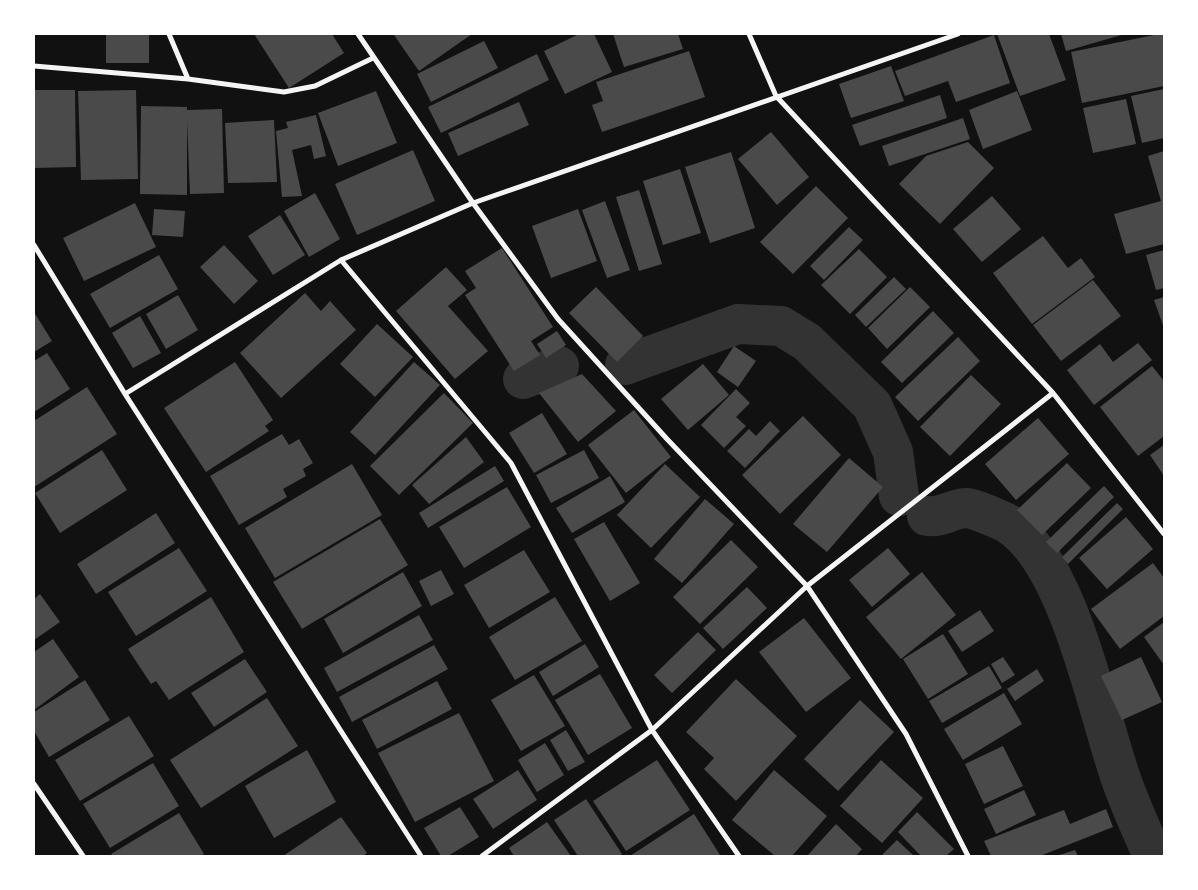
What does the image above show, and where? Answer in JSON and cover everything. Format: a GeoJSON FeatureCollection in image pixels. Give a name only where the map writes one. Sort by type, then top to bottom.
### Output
{"type":"FeatureCollection","features":[{"type":"Feature","properties":{"kind":"street"},"geometry":{"type":"LineString","coordinates":[[169,34],[188,79]]}},
{"type":"Feature","properties":{"kind":"street"},"geometry":{"type":"LineString","coordinates":[[358,34],[473,202],[558,319],[668,439],[808,586],[906,734],[968,856]]}},
{"type":"Feature","properties":{"kind":"street"},"geometry":{"type":"LineString","coordinates":[[749,34],[776,96],[1053,393],[1164,534]]}},
{"type":"Feature","properties":{"kind":"street"},"geometry":{"type":"LineString","coordinates":[[125,394],[341,260],[473,202],[958,34]]}},
{"type":"Feature","properties":{"kind":"street"},"geometry":{"type":"LineString","coordinates":[[34,66],[188,79],[284,92],[315,86],[373,58]]}},
{"type":"Feature","properties":{"kind":"street"},"geometry":{"type":"LineString","coordinates":[[34,245],[125,394],[421,856]]}},
{"type":"Feature","properties":{"kind":"street"},"geometry":{"type":"LineString","coordinates":[[341,260],[511,463],[652,730],[739,856]]}},
{"type":"Feature","properties":{"kind":"street"},"geometry":{"type":"LineString","coordinates":[[482,856],[652,730],[808,586],[1053,393]]}},
{"type":"Feature","properties":{"kind":"street"},"geometry":{"type":"LineString","coordinates":[[34,784],[83,856]]}},
{"type":"Feature","properties":{"kind":"building"},"geometry":{"type":"Polygon","coordinates":[[[106,34],[149,34],[149,63],[106,63],[106,34]]]}},
{"type":"Feature","properties":{"kind":"building"},"geometry":{"type":"Polygon","coordinates":[[[254,34],[332,34],[344,53],[289,88],[254,34]]]}},
{"type":"Feature","properties":{"kind":"building"},"geometry":{"type":"Polygon","coordinates":[[[472,34],[419,71],[394,35],[472,34]]]}},
{"type":"Feature","properties":{"kind":"building"},"geometry":{"type":"Polygon","coordinates":[[[579,34],[594,34],[612,72],[565,94],[544,51],[579,34]]]}},
{"type":"Feature","properties":{"kind":"building"},"geometry":{"type":"Polygon","coordinates":[[[613,34],[678,34],[683,49],[624,67],[613,34]]]}},
{"type":"Feature","properties":{"kind":"building"},"geometry":{"type":"Polygon","coordinates":[[[997,34],[1049,34],[1066,80],[1020,96],[997,34]]]}},
{"type":"Feature","properties":{"kind":"building"},"geometry":{"type":"Polygon","coordinates":[[[1061,34],[1125,34],[1066,51],[1061,34]]]}},
{"type":"Feature","properties":{"kind":"building"},"geometry":{"type":"Polygon","coordinates":[[[1164,34],[1164,86],[1082,103],[1071,52],[1164,34]]]}},
{"type":"Feature","properties":{"kind":"building"},"geometry":{"type":"Polygon","coordinates":[[[994,35],[1010,83],[956,102],[948,81],[905,96],[895,71],[994,35]]]}},
{"type":"Feature","properties":{"kind":"building"},"geometry":{"type":"Polygon","coordinates":[[[484,41],[498,68],[431,102],[417,74],[484,41]]]}},
{"type":"Feature","properties":{"kind":"building"},"geometry":{"type":"Polygon","coordinates":[[[689,51],[705,97],[602,132],[592,105],[603,101],[596,82],[689,51]]]}},
{"type":"Feature","properties":{"kind":"building"},"geometry":{"type":"Polygon","coordinates":[[[537,54],[549,80],[441,133],[428,107],[537,54]]]}},
{"type":"Feature","properties":{"kind":"building"},"geometry":{"type":"Polygon","coordinates":[[[891,66],[904,101],[851,118],[839,84],[891,66]]]}},
{"type":"Feature","properties":{"kind":"building"},"geometry":{"type":"Polygon","coordinates":[[[1164,89],[1164,138],[1142,143],[1131,96],[1164,89]]]}},
{"type":"Feature","properties":{"kind":"building"},"geometry":{"type":"Polygon","coordinates":[[[34,90],[75,90],[76,167],[34,168],[34,90]]]}},
{"type":"Feature","properties":{"kind":"building"},"geometry":{"type":"Polygon","coordinates":[[[136,90],[138,179],[81,180],[78,91],[136,90]]]}},
{"type":"Feature","properties":{"kind":"building"},"geometry":{"type":"Polygon","coordinates":[[[376,91],[397,143],[338,166],[318,113],[376,91]]]}},
{"type":"Feature","properties":{"kind":"building"},"geometry":{"type":"Polygon","coordinates":[[[1017,91],[1032,130],[983,149],[969,110],[1017,91]]]}},
{"type":"Feature","properties":{"kind":"building"},"geometry":{"type":"Polygon","coordinates":[[[940,95],[947,118],[860,146],[852,125],[940,95]]]}},
{"type":"Feature","properties":{"kind":"building"},"geometry":{"type":"Polygon","coordinates":[[[1126,99],[1136,144],[1093,153],[1083,108],[1126,99]]]}},
{"type":"Feature","properties":{"kind":"building"},"geometry":{"type":"Polygon","coordinates":[[[519,102],[529,125],[458,156],[448,133],[519,102]]]}},
{"type":"Feature","properties":{"kind":"building"},"geometry":{"type":"Polygon","coordinates":[[[141,106],[187,107],[187,110],[222,109],[224,193],[190,194],[187,121],[187,195],[140,194],[141,106]]]}},
{"type":"Feature","properties":{"kind":"building"},"geometry":{"type":"Polygon","coordinates":[[[316,115],[326,156],[314,159],[311,145],[292,150],[302,196],[282,197],[276,131],[288,128],[286,122],[316,115]]]}},
{"type":"Feature","properties":{"kind":"building"},"geometry":{"type":"Polygon","coordinates":[[[963,118],[970,139],[889,166],[882,146],[963,118]]]}},
{"type":"Feature","properties":{"kind":"building"},"geometry":{"type":"Polygon","coordinates":[[[274,120],[277,182],[228,183],[225,123],[274,120]]]}},
{"type":"Feature","properties":{"kind":"building"},"geometry":{"type":"Polygon","coordinates":[[[771,132],[809,177],[777,205],[738,159],[771,132]]]}},
{"type":"Feature","properties":{"kind":"building"},"geometry":{"type":"Polygon","coordinates":[[[968,142],[994,168],[940,224],[899,184],[926,156],[968,142]]]}},
{"type":"Feature","properties":{"kind":"building"},"geometry":{"type":"Polygon","coordinates":[[[413,150],[435,201],[357,235],[335,184],[413,150]]]}},
{"type":"Feature","properties":{"kind":"building"},"geometry":{"type":"Polygon","coordinates":[[[1164,151],[1164,244],[1126,254],[1114,214],[1161,201],[1148,156],[1164,151]]]}},
{"type":"Feature","properties":{"kind":"building"},"geometry":{"type":"Polygon","coordinates":[[[731,152],[755,228],[710,243],[685,167],[731,152]]]}},
{"type":"Feature","properties":{"kind":"building"},"geometry":{"type":"Polygon","coordinates":[[[680,169],[701,233],[663,245],[643,181],[680,169]]]}},
{"type":"Feature","properties":{"kind":"building"},"geometry":{"type":"Polygon","coordinates":[[[816,186],[848,218],[793,274],[760,242],[816,186]]]}},
{"type":"Feature","properties":{"kind":"building"},"geometry":{"type":"Polygon","coordinates":[[[639,190],[662,264],[639,271],[616,197],[639,190]]]}},
{"type":"Feature","properties":{"kind":"building"},"geometry":{"type":"Polygon","coordinates":[[[315,193],[340,239],[309,257],[284,211],[315,193]]]}},
{"type":"Feature","properties":{"kind":"building"},"geometry":{"type":"Polygon","coordinates":[[[992,196],[1021,229],[982,262],[953,229],[992,196]]]}},
{"type":"Feature","properties":{"kind":"building"},"geometry":{"type":"Polygon","coordinates":[[[605,201],[630,270],[607,278],[582,210],[605,201]]]}},
{"type":"Feature","properties":{"kind":"building"},"geometry":{"type":"Polygon","coordinates":[[[135,203],[156,247],[84,281],[63,238],[135,203]]]}},
{"type":"Feature","properties":{"kind":"building"},"geometry":{"type":"Polygon","coordinates":[[[154,209],[185,211],[183,237],[152,235],[154,209]]]}},
{"type":"Feature","properties":{"kind":"building"},"geometry":{"type":"Polygon","coordinates":[[[578,209],[597,261],[551,278],[532,226],[578,209]]]}},
{"type":"Feature","properties":{"kind":"building"},"geometry":{"type":"Polygon","coordinates":[[[280,215],[305,255],[273,275],[248,236],[280,215]]]}},
{"type":"Feature","properties":{"kind":"building"},"geometry":{"type":"Polygon","coordinates":[[[849,227],[863,240],[824,280],[810,266],[849,227]]]}},
{"type":"Feature","properties":{"kind":"building"},"geometry":{"type":"Polygon","coordinates":[[[1043,236],[1068,268],[1081,258],[1095,277],[1032,324],[993,273],[1043,236]]]}},
{"type":"Feature","properties":{"kind":"building"},"geometry":{"type":"Polygon","coordinates":[[[224,245],[258,281],[234,304],[200,267],[224,245]]]}},
{"type":"Feature","properties":{"kind":"building"},"geometry":{"type":"Polygon","coordinates":[[[502,248],[553,327],[531,341],[540,355],[514,371],[465,295],[476,288],[465,271],[502,248]]]}},
{"type":"Feature","properties":{"kind":"building"},"geometry":{"type":"Polygon","coordinates":[[[859,249],[887,277],[850,314],[821,285],[859,249]]]}},
{"type":"Feature","properties":{"kind":"building"},"geometry":{"type":"Polygon","coordinates":[[[1164,250],[1164,288],[1156,290],[1146,255],[1164,250]]]}},
{"type":"Feature","properties":{"kind":"building"},"geometry":{"type":"Polygon","coordinates":[[[159,255],[178,289],[110,328],[90,294],[159,255]]]}},
{"type":"Feature","properties":{"kind":"building"},"geometry":{"type":"Polygon","coordinates":[[[446,267],[467,290],[448,306],[488,351],[455,379],[396,311],[446,267]]]}},
{"type":"Feature","properties":{"kind":"building"},"geometry":{"type":"Polygon","coordinates":[[[894,277],[906,289],[866,327],[855,315],[894,277]]]}},
{"type":"Feature","properties":{"kind":"building"},"geometry":{"type":"Polygon","coordinates":[[[1093,280],[1121,316],[1061,361],[1033,325],[1093,280]]]}},
{"type":"Feature","properties":{"kind":"building"},"geometry":{"type":"Polygon","coordinates":[[[596,287],[643,336],[617,362],[569,313],[596,287]]]}},
{"type":"Feature","properties":{"kind":"building"},"geometry":{"type":"Polygon","coordinates":[[[910,287],[930,307],[887,349],[868,328],[910,287]]]}},
{"type":"Feature","properties":{"kind":"building"},"geometry":{"type":"Polygon","coordinates":[[[305,293],[321,311],[330,301],[356,330],[281,398],[240,353],[305,293]]]}},
{"type":"Feature","properties":{"kind":"building"},"geometry":{"type":"Polygon","coordinates":[[[178,295],[198,330],[166,349],[146,314],[178,295]]]}},
{"type":"Feature","properties":{"kind":"building"},"geometry":{"type":"Polygon","coordinates":[[[1164,297],[1164,328],[1154,300],[1164,297]]]}},
{"type":"Feature","properties":{"kind":"building"},"geometry":{"type":"Polygon","coordinates":[[[933,311],[954,333],[902,383],[881,362],[933,311]]]}},
{"type":"Feature","properties":{"kind":"building"},"geometry":{"type":"Polygon","coordinates":[[[34,312],[52,341],[34,352],[34,312]]]}},
{"type":"Feature","properties":{"kind":"building"},"geometry":{"type":"Polygon","coordinates":[[[140,316],[161,353],[133,368],[112,333],[140,316]]]}},
{"type":"Feature","properties":{"kind":"building"},"geometry":{"type":"Polygon","coordinates":[[[377,324],[413,357],[375,397],[340,364],[377,324]]]}},
{"type":"Feature","properties":{"kind":"building"},"geometry":{"type":"Polygon","coordinates":[[[557,331],[566,345],[546,358],[537,344],[557,331]]]}},
{"type":"Feature","properties":{"kind":"building"},"geometry":{"type":"Polygon","coordinates":[[[958,337],[980,361],[918,421],[895,397],[958,337]]]}},
{"type":"Feature","properties":{"kind":"building"},"geometry":{"type":"Polygon","coordinates":[[[1138,343],[1152,360],[1094,405],[1067,370],[1100,344],[1113,362],[1138,343]]]}},
{"type":"Feature","properties":{"kind":"building"},"geometry":{"type":"Polygon","coordinates":[[[734,346],[756,361],[738,387],[717,372],[734,346]]]}},
{"type":"Feature","properties":{"kind":"building"},"geometry":{"type":"Polygon","coordinates":[[[47,353],[70,389],[34,412],[34,361],[47,353]]]}},
{"type":"Feature","properties":{"kind":"building"},"geometry":{"type":"Polygon","coordinates":[[[235,362],[273,420],[265,426],[269,431],[206,472],[164,408],[235,362]]]}},
{"type":"Feature","properties":{"kind":"building"},"geometry":{"type":"Polygon","coordinates":[[[414,362],[440,385],[375,455],[350,432],[414,362]]]}},
{"type":"Feature","properties":{"kind":"building"},"geometry":{"type":"Polygon","coordinates":[[[703,364],[729,395],[688,430],[661,399],[703,364]]]}},
{"type":"Feature","properties":{"kind":"building"},"geometry":{"type":"Polygon","coordinates":[[[1152,366],[1164,381],[1164,436],[1138,456],[1100,407],[1152,366]]]}},
{"type":"Feature","properties":{"kind":"building"},"geometry":{"type":"Polygon","coordinates":[[[582,374],[616,411],[578,442],[539,393],[582,374]]]}},
{"type":"Feature","properties":{"kind":"building"},"geometry":{"type":"Polygon","coordinates":[[[971,375],[1001,404],[950,456],[920,427],[971,375]]]}},
{"type":"Feature","properties":{"kind":"building"},"geometry":{"type":"Polygon","coordinates":[[[87,387],[117,434],[34,487],[34,421],[87,387]]]}},
{"type":"Feature","properties":{"kind":"building"},"geometry":{"type":"Polygon","coordinates":[[[736,389],[750,403],[736,417],[746,426],[724,448],[701,425],[736,389]]]}},
{"type":"Feature","properties":{"kind":"building"},"geometry":{"type":"Polygon","coordinates":[[[444,393],[473,423],[399,495],[370,466],[444,393]]]}},
{"type":"Feature","properties":{"kind":"building"},"geometry":{"type":"Polygon","coordinates":[[[634,410],[671,457],[626,493],[588,445],[634,410]]]}},
{"type":"Feature","properties":{"kind":"building"},"geometry":{"type":"Polygon","coordinates":[[[542,413],[567,454],[534,473],[509,433],[542,413]]]}},
{"type":"Feature","properties":{"kind":"building"},"geometry":{"type":"Polygon","coordinates":[[[803,416],[841,455],[780,514],[742,475],[803,416]]]}},
{"type":"Feature","properties":{"kind":"building"},"geometry":{"type":"Polygon","coordinates":[[[1038,418],[1069,454],[1016,500],[985,464],[1038,418]]]}},
{"type":"Feature","properties":{"kind":"building"},"geometry":{"type":"Polygon","coordinates":[[[770,421],[780,431],[745,468],[727,451],[749,429],[756,436],[770,421]]]}},
{"type":"Feature","properties":{"kind":"building"},"geometry":{"type":"Polygon","coordinates":[[[282,434],[289,445],[299,439],[313,463],[303,469],[306,476],[283,489],[287,497],[239,525],[210,476],[282,434]]]}},
{"type":"Feature","properties":{"kind":"building"},"geometry":{"type":"Polygon","coordinates":[[[466,437],[484,462],[429,504],[412,485],[466,437]]]}},
{"type":"Feature","properties":{"kind":"building"},"geometry":{"type":"Polygon","coordinates":[[[1164,445],[1164,476],[1150,455],[1164,445]]]}},
{"type":"Feature","properties":{"kind":"building"},"geometry":{"type":"Polygon","coordinates":[[[102,450],[127,490],[60,533],[35,493],[102,450]]]}},
{"type":"Feature","properties":{"kind":"building"},"geometry":{"type":"Polygon","coordinates":[[[584,450],[599,478],[551,503],[536,475],[584,450]]]}},
{"type":"Feature","properties":{"kind":"building"},"geometry":{"type":"Polygon","coordinates":[[[849,458],[883,487],[827,552],[793,524],[849,458]]]}},
{"type":"Feature","properties":{"kind":"building"},"geometry":{"type":"Polygon","coordinates":[[[1067,463],[1091,488],[1042,535],[1017,510],[1067,463]]]}},
{"type":"Feature","properties":{"kind":"building"},"geometry":{"type":"Polygon","coordinates":[[[352,464],[382,515],[275,578],[245,528],[352,464]]]}},
{"type":"Feature","properties":{"kind":"building"},"geometry":{"type":"Polygon","coordinates":[[[665,464],[700,497],[651,548],[617,515],[665,464]]]}},
{"type":"Feature","properties":{"kind":"building"},"geometry":{"type":"Polygon","coordinates":[[[495,466],[504,481],[428,528],[419,513],[495,466]]]}},
{"type":"Feature","properties":{"kind":"building"},"geometry":{"type":"Polygon","coordinates":[[[610,476],[625,502],[572,533],[556,508],[610,476]]]}},
{"type":"Feature","properties":{"kind":"building"},"geometry":{"type":"Polygon","coordinates":[[[1104,486],[1114,497],[1057,553],[1046,542],[1104,486]]]}},
{"type":"Feature","properties":{"kind":"building"},"geometry":{"type":"Polygon","coordinates":[[[507,487],[531,527],[464,568],[439,527],[507,487]]]}},
{"type":"Feature","properties":{"kind":"building"},"geometry":{"type":"Polygon","coordinates":[[[705,499],[734,524],[682,583],[654,559],[705,499]]]}},
{"type":"Feature","properties":{"kind":"building"},"geometry":{"type":"Polygon","coordinates":[[[1117,503],[1123,509],[1068,564],[1062,557],[1117,503]]]}},
{"type":"Feature","properties":{"kind":"building"},"geometry":{"type":"Polygon","coordinates":[[[156,513],[175,543],[96,594],[77,564],[156,513]]]}},
{"type":"Feature","properties":{"kind":"building"},"geometry":{"type":"Polygon","coordinates":[[[1126,517],[1153,549],[1107,589],[1079,558],[1126,517]]]}},
{"type":"Feature","properties":{"kind":"building"},"geometry":{"type":"Polygon","coordinates":[[[380,519],[408,565],[302,629],[273,582],[380,519]]]}},
{"type":"Feature","properties":{"kind":"building"},"geometry":{"type":"Polygon","coordinates":[[[604,522],[640,583],[610,601],[574,539],[604,522]]]}},
{"type":"Feature","properties":{"kind":"building"},"geometry":{"type":"Polygon","coordinates":[[[731,540],[758,567],[700,624],[673,597],[731,540]]]}},
{"type":"Feature","properties":{"kind":"building"},"geometry":{"type":"Polygon","coordinates":[[[179,548],[207,591],[136,636],[108,592],[179,548]]]}},
{"type":"Feature","properties":{"kind":"building"},"geometry":{"type":"Polygon","coordinates":[[[888,548],[910,574],[872,607],[849,580],[888,548]]]}},
{"type":"Feature","properties":{"kind":"building"},"geometry":{"type":"Polygon","coordinates":[[[524,550],[550,592],[489,628],[464,585],[524,550]]]}},
{"type":"Feature","properties":{"kind":"building"},"geometry":{"type":"Polygon","coordinates":[[[1153,563],[1164,578],[1164,616],[1120,649],[1091,609],[1153,563]]]}},
{"type":"Feature","properties":{"kind":"building"},"geometry":{"type":"Polygon","coordinates":[[[441,570],[454,594],[431,606],[419,581],[441,570]]]}},
{"type":"Feature","properties":{"kind":"building"},"geometry":{"type":"Polygon","coordinates":[[[403,572],[422,606],[343,653],[324,619],[403,572]]]}},
{"type":"Feature","properties":{"kind":"building"},"geometry":{"type":"Polygon","coordinates":[[[922,572],[956,615],[901,659],[866,617],[922,572]]]}},
{"type":"Feature","properties":{"kind":"building"},"geometry":{"type":"Polygon","coordinates":[[[747,587],[767,608],[723,649],[703,628],[747,587]]]}},
{"type":"Feature","properties":{"kind":"building"},"geometry":{"type":"Polygon","coordinates":[[[40,594],[60,622],[34,640],[34,599],[40,594]]]}},
{"type":"Feature","properties":{"kind":"building"},"geometry":{"type":"Polygon","coordinates":[[[211,597],[244,652],[169,700],[156,681],[151,684],[128,649],[211,597]]]}},
{"type":"Feature","properties":{"kind":"building"},"geometry":{"type":"Polygon","coordinates":[[[555,597],[582,641],[515,680],[489,637],[555,597]]]}},
{"type":"Feature","properties":{"kind":"building"},"geometry":{"type":"Polygon","coordinates":[[[980,610],[994,631],[962,652],[948,631],[980,610]]]}},
{"type":"Feature","properties":{"kind":"building"},"geometry":{"type":"Polygon","coordinates":[[[419,615],[433,640],[337,692],[324,668],[419,615]]]}},
{"type":"Feature","properties":{"kind":"building"},"geometry":{"type":"Polygon","coordinates":[[[804,618],[851,678],[806,712],[759,652],[804,618]]]}},
{"type":"Feature","properties":{"kind":"building"},"geometry":{"type":"Polygon","coordinates":[[[1164,622],[1164,665],[1144,637],[1164,622]]]}},
{"type":"Feature","properties":{"kind":"building"},"geometry":{"type":"Polygon","coordinates":[[[698,632],[716,650],[672,693],[654,675],[698,632]]]}},
{"type":"Feature","properties":{"kind":"building"},"geometry":{"type":"Polygon","coordinates":[[[943,634],[968,674],[928,699],[903,659],[943,634]]]}},
{"type":"Feature","properties":{"kind":"building"},"geometry":{"type":"Polygon","coordinates":[[[53,639],[79,677],[34,710],[34,652],[53,639]]]}},
{"type":"Feature","properties":{"kind":"building"},"geometry":{"type":"Polygon","coordinates":[[[585,644],[599,667],[553,696],[539,672],[585,644]]]}},
{"type":"Feature","properties":{"kind":"building"},"geometry":{"type":"Polygon","coordinates":[[[434,645],[448,669],[352,722],[339,697],[434,645]]]}},
{"type":"Feature","properties":{"kind":"building"},"geometry":{"type":"Polygon","coordinates":[[[1003,657],[1015,675],[1002,683],[991,664],[1003,657]]]}},
{"type":"Feature","properties":{"kind":"building"},"geometry":{"type":"Polygon","coordinates":[[[1141,657],[1162,702],[1122,720],[1101,676],[1141,657]]]}},
{"type":"Feature","properties":{"kind":"building"},"geometry":{"type":"Polygon","coordinates":[[[245,659],[267,692],[214,727],[191,693],[245,659]]]}},
{"type":"Feature","properties":{"kind":"building"},"geometry":{"type":"Polygon","coordinates":[[[989,666],[1002,688],[942,723],[929,701],[989,666]]]}},
{"type":"Feature","properties":{"kind":"building"},"geometry":{"type":"Polygon","coordinates":[[[1037,669],[1044,681],[1015,701],[1007,689],[1037,669]]]}},
{"type":"Feature","properties":{"kind":"building"},"geometry":{"type":"Polygon","coordinates":[[[600,674],[632,728],[588,755],[555,700],[600,674]]]}},
{"type":"Feature","properties":{"kind":"building"},"geometry":{"type":"Polygon","coordinates":[[[534,675],[565,726],[521,751],[491,700],[534,675]]]}},
{"type":"Feature","properties":{"kind":"building"},"geometry":{"type":"Polygon","coordinates":[[[736,679],[797,736],[736,801],[704,769],[714,758],[686,732],[736,679]]]}},
{"type":"Feature","properties":{"kind":"building"},"geometry":{"type":"Polygon","coordinates":[[[85,680],[110,720],[49,757],[34,731],[34,712],[85,680]]]}},
{"type":"Feature","properties":{"kind":"building"},"geometry":{"type":"Polygon","coordinates":[[[437,681],[452,709],[377,749],[362,720],[437,681]]]}},
{"type":"Feature","properties":{"kind":"building"},"geometry":{"type":"Polygon","coordinates":[[[1004,693],[1022,724],[963,760],[944,729],[1004,693]]]}},
{"type":"Feature","properties":{"kind":"building"},"geometry":{"type":"Polygon","coordinates":[[[267,698],[298,746],[201,808],[170,760],[267,698]]]}},
{"type":"Feature","properties":{"kind":"building"},"geometry":{"type":"Polygon","coordinates":[[[860,700],[894,732],[838,791],[804,759],[860,700]]]}},
{"type":"Feature","properties":{"kind":"building"},"geometry":{"type":"Polygon","coordinates":[[[459,713],[494,781],[415,822],[378,753],[459,713]]]}},
{"type":"Feature","properties":{"kind":"building"},"geometry":{"type":"Polygon","coordinates":[[[129,716],[154,756],[80,801],[55,760],[129,716]]]}},
{"type":"Feature","properties":{"kind":"building"},"geometry":{"type":"Polygon","coordinates":[[[566,730],[585,762],[568,771],[550,740],[566,730]]]}},
{"type":"Feature","properties":{"kind":"building"},"geometry":{"type":"Polygon","coordinates":[[[545,743],[564,775],[537,792],[518,760],[545,743]]]}},
{"type":"Feature","properties":{"kind":"building"},"geometry":{"type":"Polygon","coordinates":[[[1003,746],[1023,786],[984,804],[965,764],[1003,746]]]}},
{"type":"Feature","properties":{"kind":"building"},"geometry":{"type":"Polygon","coordinates":[[[307,750],[336,802],[274,838],[245,786],[307,750]]]}},
{"type":"Feature","properties":{"kind":"building"},"geometry":{"type":"Polygon","coordinates":[[[657,760],[690,810],[626,851],[593,801],[657,760]]]}},
{"type":"Feature","properties":{"kind":"building"},"geometry":{"type":"Polygon","coordinates":[[[881,760],[923,798],[882,843],[840,806],[881,760]]]}},
{"type":"Feature","properties":{"kind":"building"},"geometry":{"type":"Polygon","coordinates":[[[153,763],[179,806],[110,848],[83,804],[153,763]]]}},
{"type":"Feature","properties":{"kind":"building"},"geometry":{"type":"Polygon","coordinates":[[[518,770],[537,800],[493,829],[473,799],[518,770]]]}},
{"type":"Feature","properties":{"kind":"building"},"geometry":{"type":"Polygon","coordinates":[[[774,770],[827,816],[792,856],[775,856],[732,820],[774,770]]]}},
{"type":"Feature","properties":{"kind":"building"},"geometry":{"type":"Polygon","coordinates":[[[1024,790],[1036,815],[996,834],[984,809],[1024,790]]]}},
{"type":"Feature","properties":{"kind":"building"},"geometry":{"type":"Polygon","coordinates":[[[586,799],[622,854],[619,856],[578,856],[554,820],[586,799]]]}},
{"type":"Feature","properties":{"kind":"building"},"geometry":{"type":"Polygon","coordinates":[[[460,807],[479,837],[448,856],[441,856],[424,828],[460,807]]]}},
{"type":"Feature","properties":{"kind":"building"},"geometry":{"type":"Polygon","coordinates":[[[1106,809],[1113,827],[1040,856],[991,856],[984,841],[1064,810],[1070,824],[1106,809]]]}},
{"type":"Feature","properties":{"kind":"building"},"geometry":{"type":"Polygon","coordinates":[[[917,812],[954,849],[946,856],[921,856],[898,832],[917,812]]]}},
{"type":"Feature","properties":{"kind":"building"},"geometry":{"type":"Polygon","coordinates":[[[179,813],[204,854],[200,856],[113,856],[111,854],[179,813]]]}},
{"type":"Feature","properties":{"kind":"building"},"geometry":{"type":"Polygon","coordinates":[[[694,814],[720,855],[630,856],[694,814]]]}},
{"type":"Feature","properties":{"kind":"building"},"geometry":{"type":"Polygon","coordinates":[[[341,817],[367,853],[363,856],[283,856],[341,817]]]}},
{"type":"Feature","properties":{"kind":"building"},"geometry":{"type":"Polygon","coordinates":[[[547,822],[571,856],[514,856],[509,848],[547,822]]]}},
{"type":"Feature","properties":{"kind":"building"},"geometry":{"type":"Polygon","coordinates":[[[836,824],[862,849],[856,856],[807,856],[836,824]]]}},
{"type":"Feature","properties":{"kind":"building"},"geometry":{"type":"Polygon","coordinates":[[[897,840],[914,856],[881,856],[897,840]]]}},
{"type":"Feature","properties":{"kind":"building"},"geometry":{"type":"Polygon","coordinates":[[[1075,850],[1078,856],[1056,856],[1075,850]]]}},
{"type":"Feature","properties":{"kind":"waterway"},"geometry":{"type":"LineString","coordinates":[[625,365],[738,324],[781,326],[807,342],[872,405],[893,452],[899,496]]}},
{"type":"Feature","properties":{"kind":"waterway"},"geometry":{"type":"LineString","coordinates":[[523,379],[559,366]]}},
{"type":"Feature","properties":{"kind":"waterway"},"geometry":{"type":"LineString","coordinates":[[927,516],[938,516],[967,508],[1002,521],[1010,525],[1031,545],[1049,572],[1065,605],[1079,642],[1121,779],[1153,856]]}}]}
